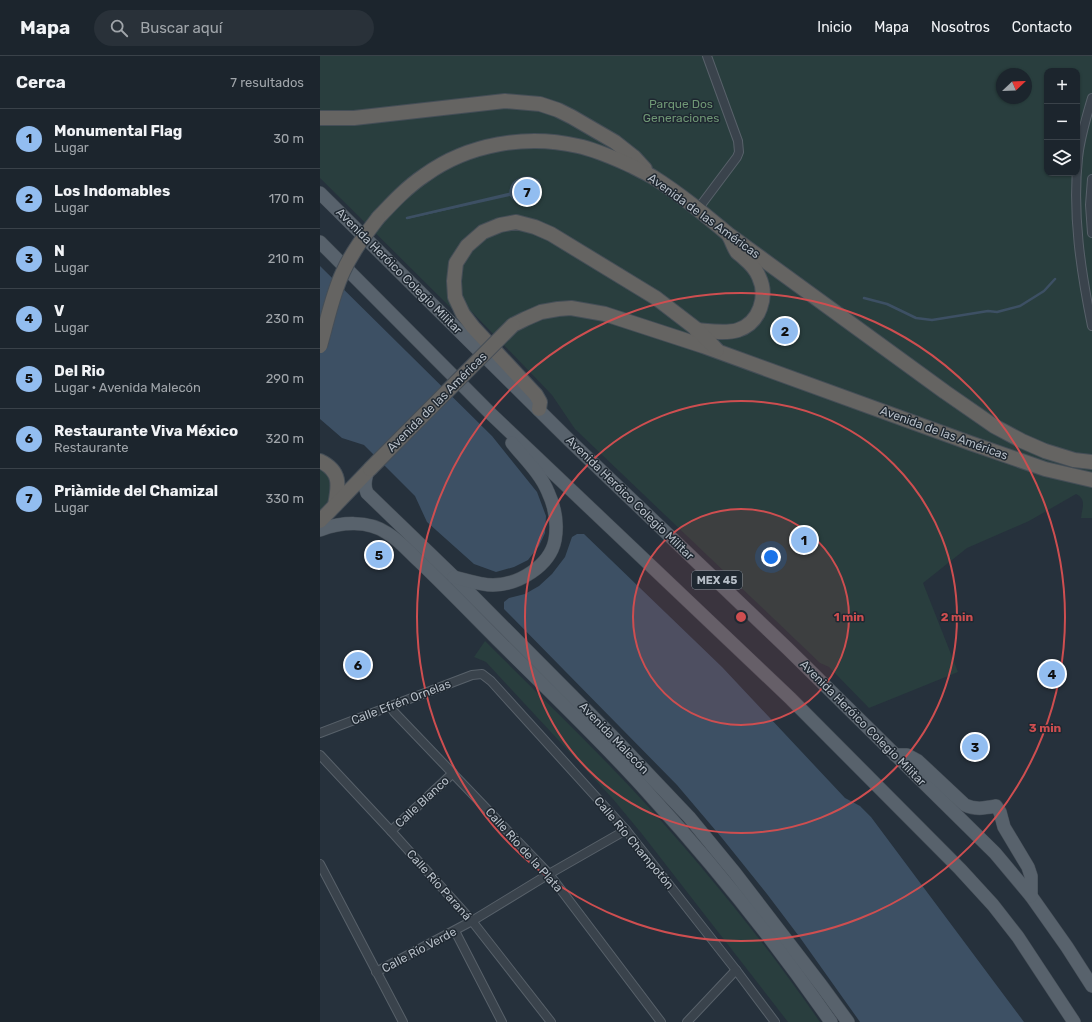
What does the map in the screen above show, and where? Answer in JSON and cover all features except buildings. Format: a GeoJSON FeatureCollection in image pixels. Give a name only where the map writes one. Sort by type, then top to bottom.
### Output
{"type":"FeatureCollection","features":[{"type":"Feature","properties":{"kind":"highway"},"geometry":{"type":"LineString","coordinates":[[320,118],[354,118],[505,101],[540,104],[558,110],[572,117],[615,142],[634,157],[652,177]]}},
{"type":"Feature","properties":{"kind":"highway","name":"Avenida de las Américas"},"geometry":{"type":"LineString","coordinates":[[320,346],[336,291],[343,272],[356,248],[378,218],[411,185],[447,161],[469,152],[513,142],[534,140],[556,142],[578,146],[602,153],[620,160],[652,177],[698,209],[728,234],[938,387],[994,426],[1022,442],[1045,451],[1074,460],[1092,462]]}},
{"type":"Feature","properties":{"kind":"highway"},"geometry":{"type":"LineString","coordinates":[[539,409],[540,402],[536,395],[473,327],[463,314],[456,297],[454,281],[456,263],[467,246],[483,232],[500,225],[516,222],[535,227],[551,234],[656,298],[699,331],[718,352]]}},
{"type":"Feature","properties":{"kind":"highway"},"geometry":{"type":"LineString","coordinates":[[640,325],[719,332],[738,330],[749,324],[758,315],[762,301],[763,288],[759,276],[752,265],[737,252],[728,234]]}},
{"type":"Feature","properties":{"kind":"highway","name":"Avenida de las Américas"},"geometry":{"type":"LineString","coordinates":[[320,521],[513,326],[541,312],[571,308],[605,314],[640,325],[992,451],[1045,469],[1092,480]]}},
{"type":"Feature","properties":{"kind":"highway"},"geometry":{"type":"LineString","coordinates":[[320,461],[335,472],[338,479],[338,490],[335,505]]}},
{"type":"Feature","properties":{"kind":"main road","name":"Avenida Heróico Colegio Militar"},"geometry":{"type":"LineString","coordinates":[[320,193],[569,440],[788,649],[968,825],[995,853],[1031,896],[1092,986]]}},
{"type":"Feature","properties":{"kind":"main road","name":"MEX 45"},"geometry":{"type":"LineString","coordinates":[[320,242],[491,414],[790,698],[960,869],[994,905],[1018,937],[1074,1022]]}},
{"type":"Feature","properties":{"kind":"main road"},"geometry":{"type":"LineString","coordinates":[[454,577],[492,585],[504,584],[517,580],[530,574],[539,566],[550,552],[555,541],[555,514],[548,490],[541,478],[510,441],[491,414]]}},
{"type":"Feature","properties":{"kind":"main road","name":"Avenida Malecón"},"geometry":{"type":"LineString","coordinates":[[368,471],[365,484],[368,493],[614,738],[689,817],[745,886],[848,1022]]}},
{"type":"Feature","properties":{"kind":"main road","name":"Avenida Malecón"},"geometry":{"type":"LineString","coordinates":[[320,530],[354,523],[365,524],[378,528],[392,536],[431,573],[650,794],[761,926],[831,1022]]}},
{"type":"Feature","properties":{"kind":"main road"},"geometry":{"type":"LineString","coordinates":[[895,755],[907,755],[918,761],[965,805],[974,808],[996,806],[1000,812],[1004,827],[1028,867],[1031,876],[1031,896]]}},
{"type":"Feature","properties":{"kind":"street"},"geometry":{"type":"LineString","coordinates":[[698,209],[722,178],[739,152],[739,147],[707,56]]}},
{"type":"Feature","properties":{"kind":"street"},"geometry":{"type":"LineString","coordinates":[[1092,98],[1086,117],[1078,158],[1076,209],[1080,257],[1092,326]]}},
{"type":"Feature","properties":{"kind":"street"},"geometry":{"type":"LineString","coordinates":[[1092,179],[1090,205],[1092,233]]}},
{"type":"Feature","properties":{"kind":"street","name":"Calle Efrén Ornelas"},"geometry":{"type":"LineString","coordinates":[[320,733],[472,675],[482,674]]}},
{"type":"Feature","properties":{"kind":"street","name":"Calle Río Champotón"},"geometry":{"type":"LineString","coordinates":[[482,674],[491,681],[626,830],[775,1022]]}},
{"type":"Feature","properties":{"kind":"street","name":"Calle Río de la Plata"},"geometry":{"type":"LineString","coordinates":[[390,706],[394,712],[549,874],[661,1022]]}},
{"type":"Feature","properties":{"kind":"street","name":"Calle Río Paraná"},"geometry":{"type":"LineString","coordinates":[[320,755],[391,831],[472,922],[551,1022]]}},
{"type":"Feature","properties":{"kind":"street","name":"Calle Blanco"},"geometry":{"type":"LineString","coordinates":[[391,831],[453,772]]}},
{"type":"Feature","properties":{"kind":"street","name":"Calle Río Verde"},"geometry":{"type":"LineString","coordinates":[[376,972],[472,922],[549,874],[626,830]]}},
{"type":"Feature","properties":{"kind":"street"},"geometry":{"type":"LineString","coordinates":[[321,868],[403,1022]]}},
{"type":"Feature","properties":{"kind":"street"},"geometry":{"type":"LineString","coordinates":[[455,931],[502,1022]]}},
{"type":"Feature","properties":{"kind":"street"},"geometry":{"type":"LineString","coordinates":[[687,1022],[736,970]]}},
{"type":"Feature","properties":{"kind":"green space","name":"Parque Dos Generaciones"},"geometry":{"type":"Polygon","coordinates":[[[320,56],[1092,56],[1092,518],[1081,518],[1083,501],[1082,498],[1076,494],[1029,521],[967,548],[923,583],[958,672],[869,708],[829,667],[820,663],[575,429],[552,395],[472,312],[452,309],[320,178],[320,56]]]}},
{"type":"Feature","properties":{"kind":"green space"},"geometry":{"type":"Polygon","coordinates":[[[320,467],[327,470],[333,484],[329,500],[320,511],[320,467]]]}},
{"type":"Feature","properties":{"kind":"green space"},"geometry":{"type":"Polygon","coordinates":[[[485,641],[614,770],[682,845],[753,931],[820,1022],[788,1022],[642,834],[613,799],[486,662],[474,657],[485,641]]]}},
{"type":"Feature","properties":{"kind":"water"},"geometry":{"type":"Polygon","coordinates":[[[529,176],[539,180],[540,183],[540,198],[534,205],[522,205],[510,196],[407,219],[509,194],[511,186],[515,180],[529,176]],[[529,182],[521,184],[517,191],[517,196],[526,202],[534,200],[538,192],[537,187],[529,182]]]}},
{"type":"Feature","properties":{"kind":"water"},"geometry":{"type":"Polygon","coordinates":[[[320,266],[492,436],[537,492],[546,516],[545,533],[539,546],[528,560],[514,567],[496,572],[474,564],[427,522],[415,496],[364,445],[342,438],[320,419],[320,266]]]}},
{"type":"Feature","properties":{"kind":"water"},"geometry":{"type":"Polygon","coordinates":[[[577,534],[584,534],[722,667],[845,798],[860,806],[871,817],[1024,1022],[860,1022],[767,894],[677,785],[504,609],[504,602],[509,598],[525,594],[539,586],[552,574],[565,557],[572,537],[577,534]]]}},
{"type":"Feature","properties":{"kind":"waterway"},"geometry":{"type":"LineString","coordinates":[[407,218],[509,194]]}},
{"type":"Feature","properties":{"kind":"waterway"},"geometry":{"type":"LineString","coordinates":[[864,298],[887,304],[916,318],[932,320],[988,311],[997,312],[1020,306],[1044,291],[1055,279]]}},
{"type":"Feature","properties":{"kind":"place","name":"Priàmide del Chamizal"},"geometry":{"type":"Point","coordinates":[527,192]}},
{"type":"Feature","properties":{"kind":"place","name":"Los Indomables"},"geometry":{"type":"Point","coordinates":[785,331]}},
{"type":"Feature","properties":{"kind":"place","name":"Monumental Flag"},"geometry":{"type":"Point","coordinates":[804,540]}},
{"type":"Feature","properties":{"kind":"place","name":"Del Rio"},"geometry":{"type":"Point","coordinates":[379,555]}},
{"type":"Feature","properties":{"kind":"place","name":"Restaurante Viva México"},"geometry":{"type":"Point","coordinates":[358,665]}},
{"type":"Feature","properties":{"kind":"place","name":"V"},"geometry":{"type":"Point","coordinates":[1052,674]}},
{"type":"Feature","properties":{"kind":"place","name":"N"},"geometry":{"type":"Point","coordinates":[975,747]}}]}
